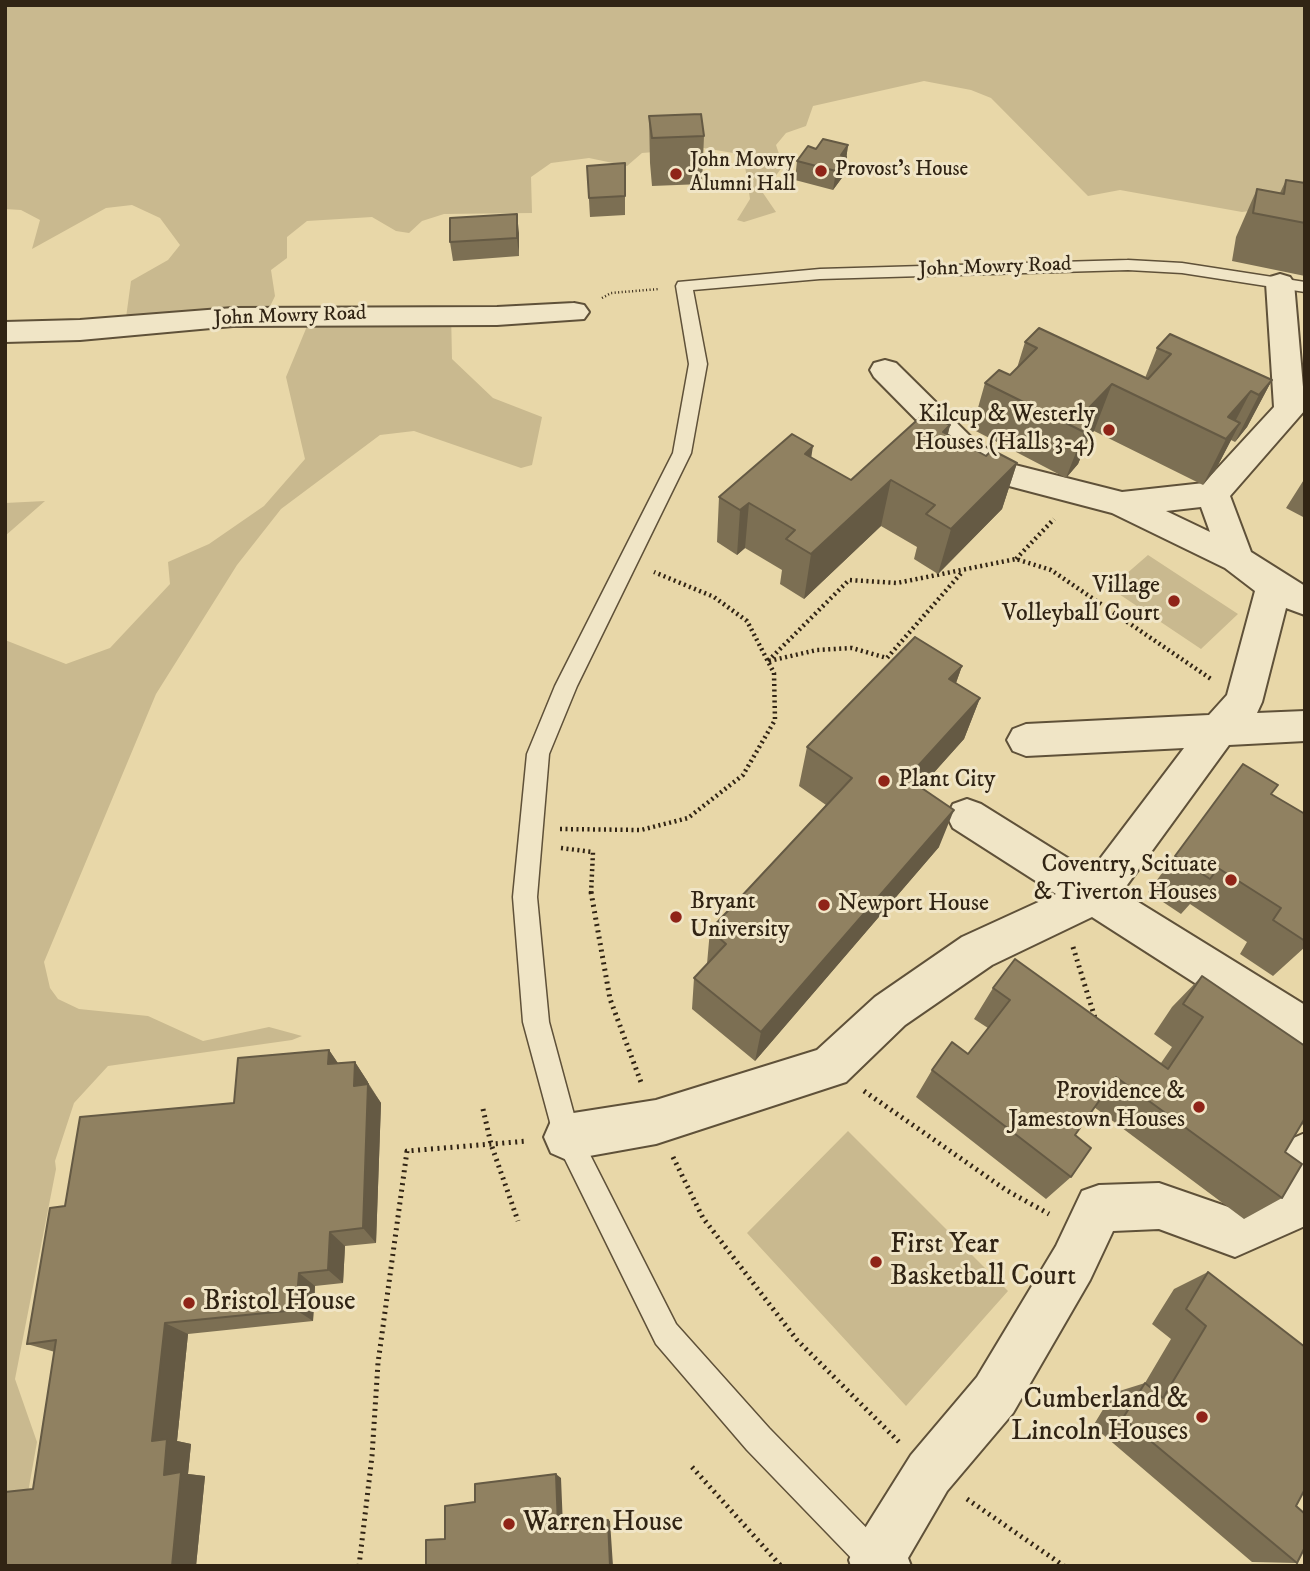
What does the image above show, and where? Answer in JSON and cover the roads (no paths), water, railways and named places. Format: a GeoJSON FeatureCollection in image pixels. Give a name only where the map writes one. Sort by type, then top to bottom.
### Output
{"type":"FeatureCollection","features":[{"type":"Feature","properties":{"kind":"street"},"geometry":{"type":"LineString","coordinates":[[1122,503],[1213,494],[1297,413],[1292,285]]}},
{"type":"Feature","properties":{"kind":"street","name":"John Mowry Road"},"geometry":{"type":"LineString","coordinates":[[5,332],[233,317],[497,316],[575,312]]}},
{"type":"Feature","properties":{"kind":"street"},"geometry":{"type":"LineString","coordinates":[[567,1138],[656,1122],[830,1067],[890,1011],[977,951],[1082,902],[1244,702],[1289,594],[1237,559],[1122,503],[1001,473],[964,449],[885,370]]}},
{"type":"Feature","properties":{"kind":"street"},"geometry":{"type":"LineString","coordinates":[[1213,494],[1237,559]]}},
{"type":"Feature","properties":{"kind":"street"},"geometry":{"type":"LineString","coordinates":[[1026,740],[1305,726]]}},
{"type":"Feature","properties":{"kind":"street"},"geometry":{"type":"LineString","coordinates":[[967,816],[1082,902],[1305,1029]]}},
{"type":"Feature","properties":{"kind":"street"},"geometry":{"type":"LineString","coordinates":[[880,1563],[929,1473],[995,1395],[1073,1263],[1099,1208],[1159,1206],[1234,1233],[1288,1210],[1305,1156]]}},
{"type":"Feature","properties":{"kind":"lane","name":"John Mowry Road"},"geometry":{"type":"LineString","coordinates":[[567,1138],[536,1022],[525,897],[538,754],[566,686],[682,453],[698,364],[684,286],[820,274],[1128,265],[1182,268],[1292,285]]}},
{"type":"Feature","properties":{"kind":"lane"},"geometry":{"type":"LineString","coordinates":[[567,1138],[666,1335],[758,1439],[880,1563]]}},
{"type":"Feature","properties":{"kind":"place","name":"Provost's House"},"geometry":{"type":"Point","coordinates":[821,171]}},
{"type":"Feature","properties":{"kind":"place","name":"John Mowry Alumni Hall"},"geometry":{"type":"Point","coordinates":[676,174]}},
{"type":"Feature","properties":{"kind":"place","name":"Kilcup & Westerly Houses (Halls 3-4)"},"geometry":{"type":"Point","coordinates":[1109,430]}},
{"type":"Feature","properties":{"kind":"place","name":"Village Volleyball Court"},"geometry":{"type":"Point","coordinates":[1174,601]}},
{"type":"Feature","properties":{"kind":"place","name":"Plant City"},"geometry":{"type":"Point","coordinates":[884,781]}},
{"type":"Feature","properties":{"kind":"place","name":"Coventry, Scituate & Tiverton Houses"},"geometry":{"type":"Point","coordinates":[1231,880]}},
{"type":"Feature","properties":{"kind":"place","name":"Newport House"},"geometry":{"type":"Point","coordinates":[824,905]}},
{"type":"Feature","properties":{"kind":"place","name":"Bryant University"},"geometry":{"type":"Point","coordinates":[676,917]}},
{"type":"Feature","properties":{"kind":"place","name":"Providence & Jamestown Houses"},"geometry":{"type":"Point","coordinates":[1199,1107]}},
{"type":"Feature","properties":{"kind":"place","name":"First Year Basketball Court"},"geometry":{"type":"Point","coordinates":[876,1262]}},
{"type":"Feature","properties":{"kind":"place","name":"Bristol House"},"geometry":{"type":"Point","coordinates":[189,1303]}},
{"type":"Feature","properties":{"kind":"place","name":"Cumberland & Lincoln Houses"},"geometry":{"type":"Point","coordinates":[1202,1417]}},
{"type":"Feature","properties":{"kind":"place","name":"Warren House"},"geometry":{"type":"Point","coordinates":[509,1524]}}]}
